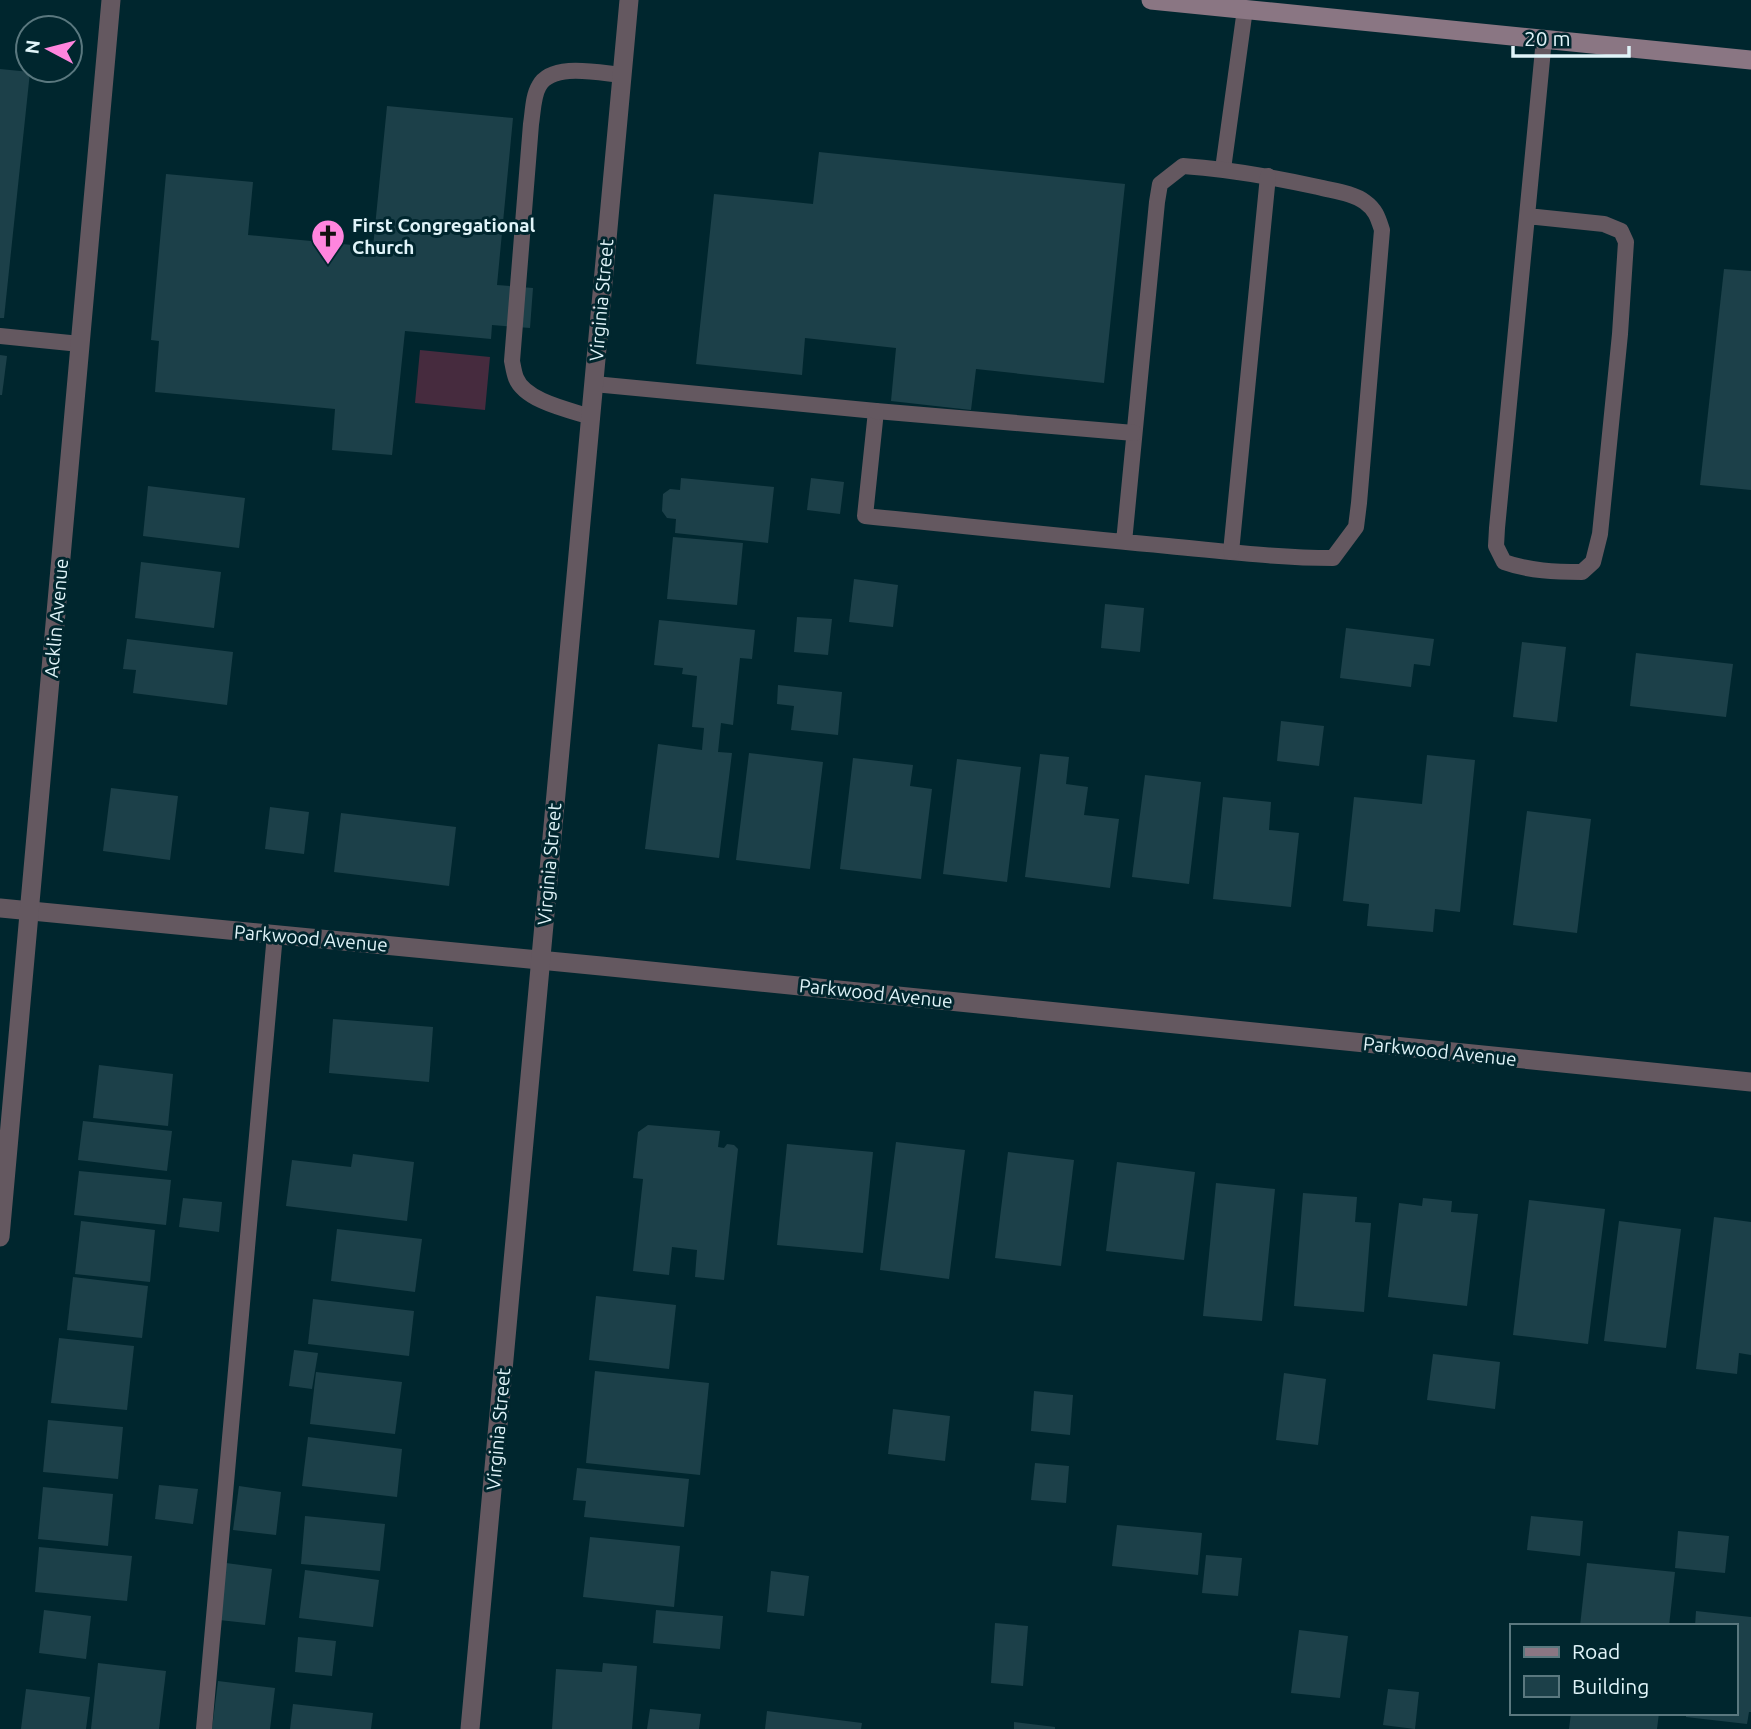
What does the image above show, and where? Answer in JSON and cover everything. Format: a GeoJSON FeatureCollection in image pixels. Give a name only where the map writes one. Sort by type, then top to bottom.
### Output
{"type":"FeatureCollection","features":[{"type":"Feature","properties":{"kind":"main road"},"geometry":{"type":"LineString","coordinates":[[1151,0],[1254,7],[1751,60]]}},
{"type":"Feature","properties":{"kind":"street","name":"Acklin Avenue"},"geometry":{"type":"LineString","coordinates":[[0,1237],[111,0]]}},
{"type":"Feature","properties":{"kind":"street","name":"Virginia Street"},"geometry":{"type":"LineString","coordinates":[[470,1729],[629,0]]}},
{"type":"Feature","properties":{"kind":"street","name":"Parkwood Avenue"},"geometry":{"type":"LineString","coordinates":[[0,908],[1751,1082]]}},
{"type":"Feature","properties":{"kind":"lane"},"geometry":{"type":"LineString","coordinates":[[1223,169],[1254,7]]}},
{"type":"Feature","properties":{"kind":"lane"},"geometry":{"type":"LineString","coordinates":[[1527,216],[1605,224],[1620,231],[1626,242],[1620,334],[1600,534],[1593,562],[1582,572],[1518,567],[1504,562],[1496,546],[1527,216],[1544,39]]}},
{"type":"Feature","properties":{"kind":"lane"},"geometry":{"type":"LineString","coordinates":[[591,417],[546,403],[523,388],[516,379],[512,361],[531,124],[537,88],[544,78],[553,73],[568,71],[622,75]]}},
{"type":"Feature","properties":{"kind":"lane"},"geometry":{"type":"LineString","coordinates":[[876,411],[865,516],[1124,542],[1231,552],[1332,558],[1356,527],[1358,515],[1382,230],[1377,213],[1364,201],[1344,193],[1223,169],[1183,166],[1160,184],[1124,542]]}},
{"type":"Feature","properties":{"kind":"lane"},"geometry":{"type":"LineString","coordinates":[[1231,552],[1268,176]]}},
{"type":"Feature","properties":{"kind":"lane"},"geometry":{"type":"LineString","coordinates":[[0,336],[80,344]]}},
{"type":"Feature","properties":{"kind":"lane"},"geometry":{"type":"LineString","coordinates":[[594,384],[1134,433]]}},
{"type":"Feature","properties":{"kind":"lane"},"geometry":{"type":"LineString","coordinates":[[204,1729],[275,934]]}},
{"type":"Feature","properties":{"kind":"shaded area"},"geometry":{"type":"Polygon","coordinates":[[[420,350],[490,357],[485,410],[415,403],[420,350]]]}},
{"type":"Feature","properties":{"kind":"building"},"geometry":{"type":"Polygon","coordinates":[[[0,69],[14,70],[14,84],[29,84],[4,318],[0,318],[0,69]]]}},
{"type":"Feature","properties":{"kind":"building","name":"First Congregational Church"},"geometry":{"type":"Polygon","coordinates":[[[387,106],[513,118],[497,285],[533,288],[530,328],[492,325],[491,339],[405,331],[392,455],[332,450],[335,409],[155,392],[159,341],[151,340],[166,174],[253,182],[248,235],[373,247],[387,106]]]}},
{"type":"Feature","properties":{"kind":"building"},"geometry":{"type":"Polygon","coordinates":[[[819,152],[1125,184],[1104,383],[976,369],[971,410],[891,401],[896,348],[805,338],[802,375],[696,364],[714,194],[813,204],[819,152]]]}},
{"type":"Feature","properties":{"kind":"building"},"geometry":{"type":"Polygon","coordinates":[[[1724,269],[1751,271],[1751,490],[1700,485],[1724,269]]]}},
{"type":"Feature","properties":{"kind":"building"},"geometry":{"type":"Polygon","coordinates":[[[0,355],[7,356],[2,395],[0,395],[0,355]]]}},
{"type":"Feature","properties":{"kind":"building"},"geometry":{"type":"Polygon","coordinates":[[[681,478],[774,487],[768,543],[675,533],[676,519],[667,518],[662,511],[663,494],[670,489],[680,490],[681,478]]]}},
{"type":"Feature","properties":{"kind":"building"},"geometry":{"type":"Polygon","coordinates":[[[811,478],[844,482],[840,514],[807,510],[811,478]]]}},
{"type":"Feature","properties":{"kind":"building"},"geometry":{"type":"Polygon","coordinates":[[[148,486],[245,498],[239,548],[143,536],[148,486]]]}},
{"type":"Feature","properties":{"kind":"building"},"geometry":{"type":"Polygon","coordinates":[[[673,537],[743,543],[737,605],[667,599],[673,537]]]}},
{"type":"Feature","properties":{"kind":"building"},"geometry":{"type":"Polygon","coordinates":[[[141,562],[221,572],[214,628],[135,618],[141,562]]]}},
{"type":"Feature","properties":{"kind":"building"},"geometry":{"type":"Polygon","coordinates":[[[854,579],[898,585],[893,627],[849,622],[854,579]]]}},
{"type":"Feature","properties":{"kind":"building"},"geometry":{"type":"Polygon","coordinates":[[[1105,604],[1144,608],[1140,652],[1101,648],[1105,604]]]}},
{"type":"Feature","properties":{"kind":"building"},"geometry":{"type":"Polygon","coordinates":[[[797,617],[832,619],[828,655],[794,652],[797,617]]]}},
{"type":"Feature","properties":{"kind":"building"},"geometry":{"type":"Polygon","coordinates":[[[659,620],[755,630],[752,659],[740,658],[733,725],[721,723],[718,752],[732,753],[719,858],[645,849],[658,744],[702,750],[704,728],[692,727],[697,676],[682,674],[683,668],[654,665],[659,620]]]}},
{"type":"Feature","properties":{"kind":"building"},"geometry":{"type":"Polygon","coordinates":[[[1346,628],[1434,639],[1430,666],[1414,664],[1411,687],[1340,678],[1346,628]]]}},
{"type":"Feature","properties":{"kind":"building"},"geometry":{"type":"Polygon","coordinates":[[[127,639],[233,652],[227,705],[133,693],[136,670],[123,669],[127,639]]]}},
{"type":"Feature","properties":{"kind":"building"},"geometry":{"type":"Polygon","coordinates":[[[1522,642],[1566,647],[1557,722],[1513,717],[1522,642]]]}},
{"type":"Feature","properties":{"kind":"building"},"geometry":{"type":"Polygon","coordinates":[[[1636,653],[1733,664],[1726,717],[1630,706],[1636,653]]]}},
{"type":"Feature","properties":{"kind":"building"},"geometry":{"type":"Polygon","coordinates":[[[778,685],[842,692],[838,735],[791,730],[794,706],[777,704],[778,685]]]}},
{"type":"Feature","properties":{"kind":"building"},"geometry":{"type":"Polygon","coordinates":[[[1281,721],[1324,726],[1319,766],[1277,761],[1281,721]]]}},
{"type":"Feature","properties":{"kind":"building"},"geometry":{"type":"Polygon","coordinates":[[[749,753],[823,762],[810,869],[736,860],[749,753]]]}},
{"type":"Feature","properties":{"kind":"building"},"geometry":{"type":"Polygon","coordinates":[[[1040,754],[1069,757],[1066,784],[1088,787],[1084,815],[1119,819],[1110,888],[1025,877],[1040,754]]]}},
{"type":"Feature","properties":{"kind":"building"},"geometry":{"type":"Polygon","coordinates":[[[1427,755],[1475,760],[1460,912],[1435,909],[1433,932],[1367,926],[1369,904],[1343,901],[1354,797],[1422,804],[1427,755]]]}},
{"type":"Feature","properties":{"kind":"building"},"geometry":{"type":"Polygon","coordinates":[[[853,758],[913,765],[910,786],[932,789],[921,879],[840,869],[853,758]]]}},
{"type":"Feature","properties":{"kind":"building"},"geometry":{"type":"Polygon","coordinates":[[[957,759],[1021,767],[1007,882],[943,874],[957,759]]]}},
{"type":"Feature","properties":{"kind":"building"},"geometry":{"type":"Polygon","coordinates":[[[1145,775],[1201,782],[1189,884],[1132,877],[1145,775]]]}},
{"type":"Feature","properties":{"kind":"building"},"geometry":{"type":"Polygon","coordinates":[[[111,788],[178,796],[170,860],[103,851],[111,788]]]}},
{"type":"Feature","properties":{"kind":"building"},"geometry":{"type":"Polygon","coordinates":[[[1223,797],[1271,802],[1269,830],[1299,833],[1291,907],[1213,899],[1223,797]]]}},
{"type":"Feature","properties":{"kind":"building"},"geometry":{"type":"Polygon","coordinates":[[[270,807],[309,812],[304,854],[265,849],[270,807]]]}},
{"type":"Feature","properties":{"kind":"building"},"geometry":{"type":"Polygon","coordinates":[[[1527,811],[1591,819],[1577,933],[1513,925],[1527,811]]]}},
{"type":"Feature","properties":{"kind":"building"},"geometry":{"type":"Polygon","coordinates":[[[341,813],[456,827],[449,886],[334,872],[341,813]]]}},
{"type":"Feature","properties":{"kind":"building"},"geometry":{"type":"Polygon","coordinates":[[[333,1019],[433,1027],[429,1082],[329,1073],[333,1019]]]}},
{"type":"Feature","properties":{"kind":"building"},"geometry":{"type":"Polygon","coordinates":[[[99,1065],[173,1074],[168,1126],[93,1118],[99,1065]]]}},
{"type":"Feature","properties":{"kind":"building"},"geometry":{"type":"Polygon","coordinates":[[[83,1121],[172,1131],[167,1171],[78,1160],[83,1121]]]}},
{"type":"Feature","properties":{"kind":"building"},"geometry":{"type":"Polygon","coordinates":[[[648,1125],[720,1131],[718,1147],[724,1148],[727,1144],[738,1149],[724,1280],[695,1277],[697,1250],[672,1247],[669,1275],[633,1271],[643,1179],[633,1178],[638,1132],[648,1125]]]}},
{"type":"Feature","properties":{"kind":"building"},"geometry":{"type":"Polygon","coordinates":[[[896,1142],[965,1150],[949,1279],[880,1270],[896,1142]]]}},
{"type":"Feature","properties":{"kind":"building"},"geometry":{"type":"Polygon","coordinates":[[[787,1144],[873,1152],[863,1253],[777,1245],[787,1144]]]}},
{"type":"Feature","properties":{"kind":"building"},"geometry":{"type":"Polygon","coordinates":[[[1008,1152],[1074,1160],[1061,1266],[995,1258],[1008,1152]]]}},
{"type":"Feature","properties":{"kind":"building"},"geometry":{"type":"Polygon","coordinates":[[[353,1154],[414,1162],[407,1221],[286,1206],[292,1160],[351,1167],[353,1154]]]}},
{"type":"Feature","properties":{"kind":"building"},"geometry":{"type":"Polygon","coordinates":[[[1117,1162],[1195,1172],[1184,1260],[1106,1251],[1117,1162]]]}},
{"type":"Feature","properties":{"kind":"building"},"geometry":{"type":"Polygon","coordinates":[[[79,1171],[171,1180],[166,1225],[74,1215],[79,1171]]]}},
{"type":"Feature","properties":{"kind":"building"},"geometry":{"type":"Polygon","coordinates":[[[1216,1183],[1275,1189],[1262,1321],[1203,1316],[1216,1183]]]}},
{"type":"Feature","properties":{"kind":"building"},"geometry":{"type":"Polygon","coordinates":[[[1303,1193],[1357,1197],[1355,1222],[1371,1223],[1364,1312],[1294,1306],[1303,1193]]]}},
{"type":"Feature","properties":{"kind":"building"},"geometry":{"type":"Polygon","coordinates":[[[183,1198],[222,1202],[219,1232],[179,1227],[183,1198]]]}},
{"type":"Feature","properties":{"kind":"building"},"geometry":{"type":"Polygon","coordinates":[[[1423,1198],[1452,1201],[1451,1212],[1478,1214],[1467,1306],[1388,1297],[1399,1203],[1422,1206],[1423,1198]]]}},
{"type":"Feature","properties":{"kind":"building"},"geometry":{"type":"Polygon","coordinates":[[[1529,1200],[1605,1209],[1588,1344],[1513,1335],[1529,1200]]]}},
{"type":"Feature","properties":{"kind":"building"},"geometry":{"type":"Polygon","coordinates":[[[1714,1217],[1751,1222],[1751,1355],[1739,1353],[1737,1374],[1696,1369],[1714,1217]]]}},
{"type":"Feature","properties":{"kind":"building"},"geometry":{"type":"Polygon","coordinates":[[[81,1221],[155,1230],[150,1282],[75,1274],[81,1221]]]}},
{"type":"Feature","properties":{"kind":"building"},"geometry":{"type":"Polygon","coordinates":[[[1619,1221],[1681,1229],[1666,1348],[1604,1341],[1619,1221]]]}},
{"type":"Feature","properties":{"kind":"building"},"geometry":{"type":"Polygon","coordinates":[[[337,1229],[422,1239],[415,1292],[331,1281],[337,1229]]]}},
{"type":"Feature","properties":{"kind":"building"},"geometry":{"type":"Polygon","coordinates":[[[73,1277],[148,1286],[142,1338],[67,1330],[73,1277]]]}},
{"type":"Feature","properties":{"kind":"building"},"geometry":{"type":"Polygon","coordinates":[[[596,1296],[676,1305],[669,1369],[589,1360],[596,1296]]]}},
{"type":"Feature","properties":{"kind":"building"},"geometry":{"type":"Polygon","coordinates":[[[313,1299],[414,1311],[409,1356],[308,1344],[313,1299]]]}},
{"type":"Feature","properties":{"kind":"building"},"geometry":{"type":"Polygon","coordinates":[[[59,1338],[134,1346],[127,1410],[51,1403],[59,1338]]]}},
{"type":"Feature","properties":{"kind":"building"},"geometry":{"type":"Polygon","coordinates":[[[294,1350],[318,1353],[312,1389],[289,1386],[294,1350]]]}},
{"type":"Feature","properties":{"kind":"building"},"geometry":{"type":"Polygon","coordinates":[[[1433,1354],[1500,1362],[1495,1409],[1427,1400],[1433,1354]]]}},
{"type":"Feature","properties":{"kind":"building"},"geometry":{"type":"Polygon","coordinates":[[[595,1371],[709,1383],[700,1475],[586,1463],[595,1371]]]}},
{"type":"Feature","properties":{"kind":"building"},"geometry":{"type":"Polygon","coordinates":[[[316,1372],[402,1382],[395,1434],[310,1424],[316,1372]]]}},
{"type":"Feature","properties":{"kind":"building"},"geometry":{"type":"Polygon","coordinates":[[[1284,1373],[1326,1379],[1318,1445],[1276,1440],[1284,1373]]]}},
{"type":"Feature","properties":{"kind":"building"},"geometry":{"type":"Polygon","coordinates":[[[1034,1391],[1073,1395],[1070,1435],[1031,1431],[1034,1391]]]}},
{"type":"Feature","properties":{"kind":"building"},"geometry":{"type":"Polygon","coordinates":[[[893,1409],[950,1416],[945,1461],[888,1454],[893,1409]]]}},
{"type":"Feature","properties":{"kind":"building"},"geometry":{"type":"Polygon","coordinates":[[[48,1420],[123,1427],[118,1479],[43,1472],[48,1420]]]}},
{"type":"Feature","properties":{"kind":"building"},"geometry":{"type":"Polygon","coordinates":[[[308,1437],[402,1449],[397,1497],[302,1486],[308,1437]]]}},
{"type":"Feature","properties":{"kind":"building"},"geometry":{"type":"Polygon","coordinates":[[[1035,1463],[1069,1466],[1066,1503],[1031,1500],[1035,1463]]]}},
{"type":"Feature","properties":{"kind":"building"},"geometry":{"type":"Polygon","coordinates":[[[577,1468],[689,1479],[684,1527],[584,1517],[586,1501],[573,1500],[577,1468]]]}},
{"type":"Feature","properties":{"kind":"building"},"geometry":{"type":"Polygon","coordinates":[[[159,1485],[198,1489],[193,1524],[155,1519],[159,1485]]]}},
{"type":"Feature","properties":{"kind":"building"},"geometry":{"type":"Polygon","coordinates":[[[239,1486],[281,1492],[276,1535],[233,1530],[239,1486]]]}},
{"type":"Feature","properties":{"kind":"building"},"geometry":{"type":"Polygon","coordinates":[[[43,1487],[113,1494],[108,1546],[38,1539],[43,1487]]]}},
{"type":"Feature","properties":{"kind":"building"},"geometry":{"type":"Polygon","coordinates":[[[305,1516],[385,1524],[380,1571],[301,1564],[305,1516]]]}},
{"type":"Feature","properties":{"kind":"building"},"geometry":{"type":"Polygon","coordinates":[[[1531,1516],[1583,1521],[1580,1556],[1527,1550],[1531,1516]]]}},
{"type":"Feature","properties":{"kind":"building"},"geometry":{"type":"Polygon","coordinates":[[[1117,1525],[1202,1533],[1198,1575],[1112,1566],[1117,1525]]]}},
{"type":"Feature","properties":{"kind":"building"},"geometry":{"type":"Polygon","coordinates":[[[1678,1531],[1729,1536],[1725,1573],[1675,1568],[1678,1531]]]}},
{"type":"Feature","properties":{"kind":"building"},"geometry":{"type":"Polygon","coordinates":[[[590,1537],[680,1546],[674,1607],[583,1597],[590,1537]]]}},
{"type":"Feature","properties":{"kind":"building"},"geometry":{"type":"Polygon","coordinates":[[[39,1547],[132,1556],[127,1601],[35,1592],[39,1547]]]}},
{"type":"Feature","properties":{"kind":"building"},"geometry":{"type":"Polygon","coordinates":[[[1206,1555],[1242,1558],[1238,1596],[1202,1593],[1206,1555]]]}},
{"type":"Feature","properties":{"kind":"building"},"geometry":{"type":"Polygon","coordinates":[[[226,1563],[272,1569],[265,1625],[219,1620],[226,1563]]]}},
{"type":"Feature","properties":{"kind":"building"},"geometry":{"type":"Polygon","coordinates":[[[1587,1563],[1675,1572],[1669,1624],[1580,1624],[1587,1563]]]}},
{"type":"Feature","properties":{"kind":"building"},"geometry":{"type":"Polygon","coordinates":[[[305,1570],[379,1580],[373,1627],[299,1618],[305,1570]]]}},
{"type":"Feature","properties":{"kind":"building"},"geometry":{"type":"Polygon","coordinates":[[[771,1571],[809,1576],[804,1616],[767,1612],[771,1571]]]}},
{"type":"Feature","properties":{"kind":"building"},"geometry":{"type":"Polygon","coordinates":[[[44,1610],[91,1616],[86,1659],[39,1653],[44,1610]]]}},
{"type":"Feature","properties":{"kind":"building"},"geometry":{"type":"Polygon","coordinates":[[[656,1610],[723,1616],[720,1649],[653,1643],[656,1610]]]}},
{"type":"Feature","properties":{"kind":"building"},"geometry":{"type":"Polygon","coordinates":[[[1696,1611],[1751,1617],[1751,1712],[1747,1724],[1686,1717],[1737,1715],[1737,1624],[1695,1624],[1696,1611]]]}},
{"type":"Feature","properties":{"kind":"building"},"geometry":{"type":"Polygon","coordinates":[[[995,1623],[1028,1626],[1023,1686],[991,1683],[995,1623]]]}},
{"type":"Feature","properties":{"kind":"building"},"geometry":{"type":"Polygon","coordinates":[[[1299,1630],[1348,1636],[1340,1698],[1291,1693],[1299,1630]]]}},
{"type":"Feature","properties":{"kind":"building"},"geometry":{"type":"Polygon","coordinates":[[[298,1637],[336,1641],[332,1676],[295,1672],[298,1637]]]}},
{"type":"Feature","properties":{"kind":"building"},"geometry":{"type":"Polygon","coordinates":[[[98,1663],[166,1671],[159,1729],[91,1729],[98,1663]]]}},
{"type":"Feature","properties":{"kind":"building"},"geometry":{"type":"Polygon","coordinates":[[[603,1663],[637,1666],[632,1729],[552,1729],[556,1669],[602,1672],[603,1663]]]}},
{"type":"Feature","properties":{"kind":"building"},"geometry":{"type":"Polygon","coordinates":[[[218,1681],[275,1688],[270,1729],[212,1729],[218,1681]]]}},
{"type":"Feature","properties":{"kind":"building"},"geometry":{"type":"Polygon","coordinates":[[[26,1689],[90,1697],[86,1729],[21,1729],[26,1689]]]}},
{"type":"Feature","properties":{"kind":"building"},"geometry":{"type":"Polygon","coordinates":[[[1388,1689],[1419,1692],[1415,1729],[1383,1725],[1388,1689]]]}},
{"type":"Feature","properties":{"kind":"building"},"geometry":{"type":"Polygon","coordinates":[[[293,1704],[373,1713],[371,1729],[290,1729],[293,1704]]]}},
{"type":"Feature","properties":{"kind":"building"},"geometry":{"type":"Polygon","coordinates":[[[650,1709],[701,1714],[699,1729],[647,1729],[650,1709]]]}},
{"type":"Feature","properties":{"kind":"building"},"geometry":{"type":"Polygon","coordinates":[[[767,1711],[862,1723],[861,1729],[765,1729],[767,1711]]]}},
{"type":"Feature","properties":{"kind":"building"},"geometry":{"type":"Polygon","coordinates":[[[1571,1715],[1659,1715],[1657,1729],[1569,1729],[1571,1715]]]}},
{"type":"Feature","properties":{"kind":"building"},"geometry":{"type":"Polygon","coordinates":[[[1014,1722],[1055,1727],[1055,1729],[1014,1729],[1014,1722]]]}},
{"type":"Feature","properties":{"kind":"place","name":"First Congregational Church"},"geometry":{"type":"Point","coordinates":[328,266]}}]}
